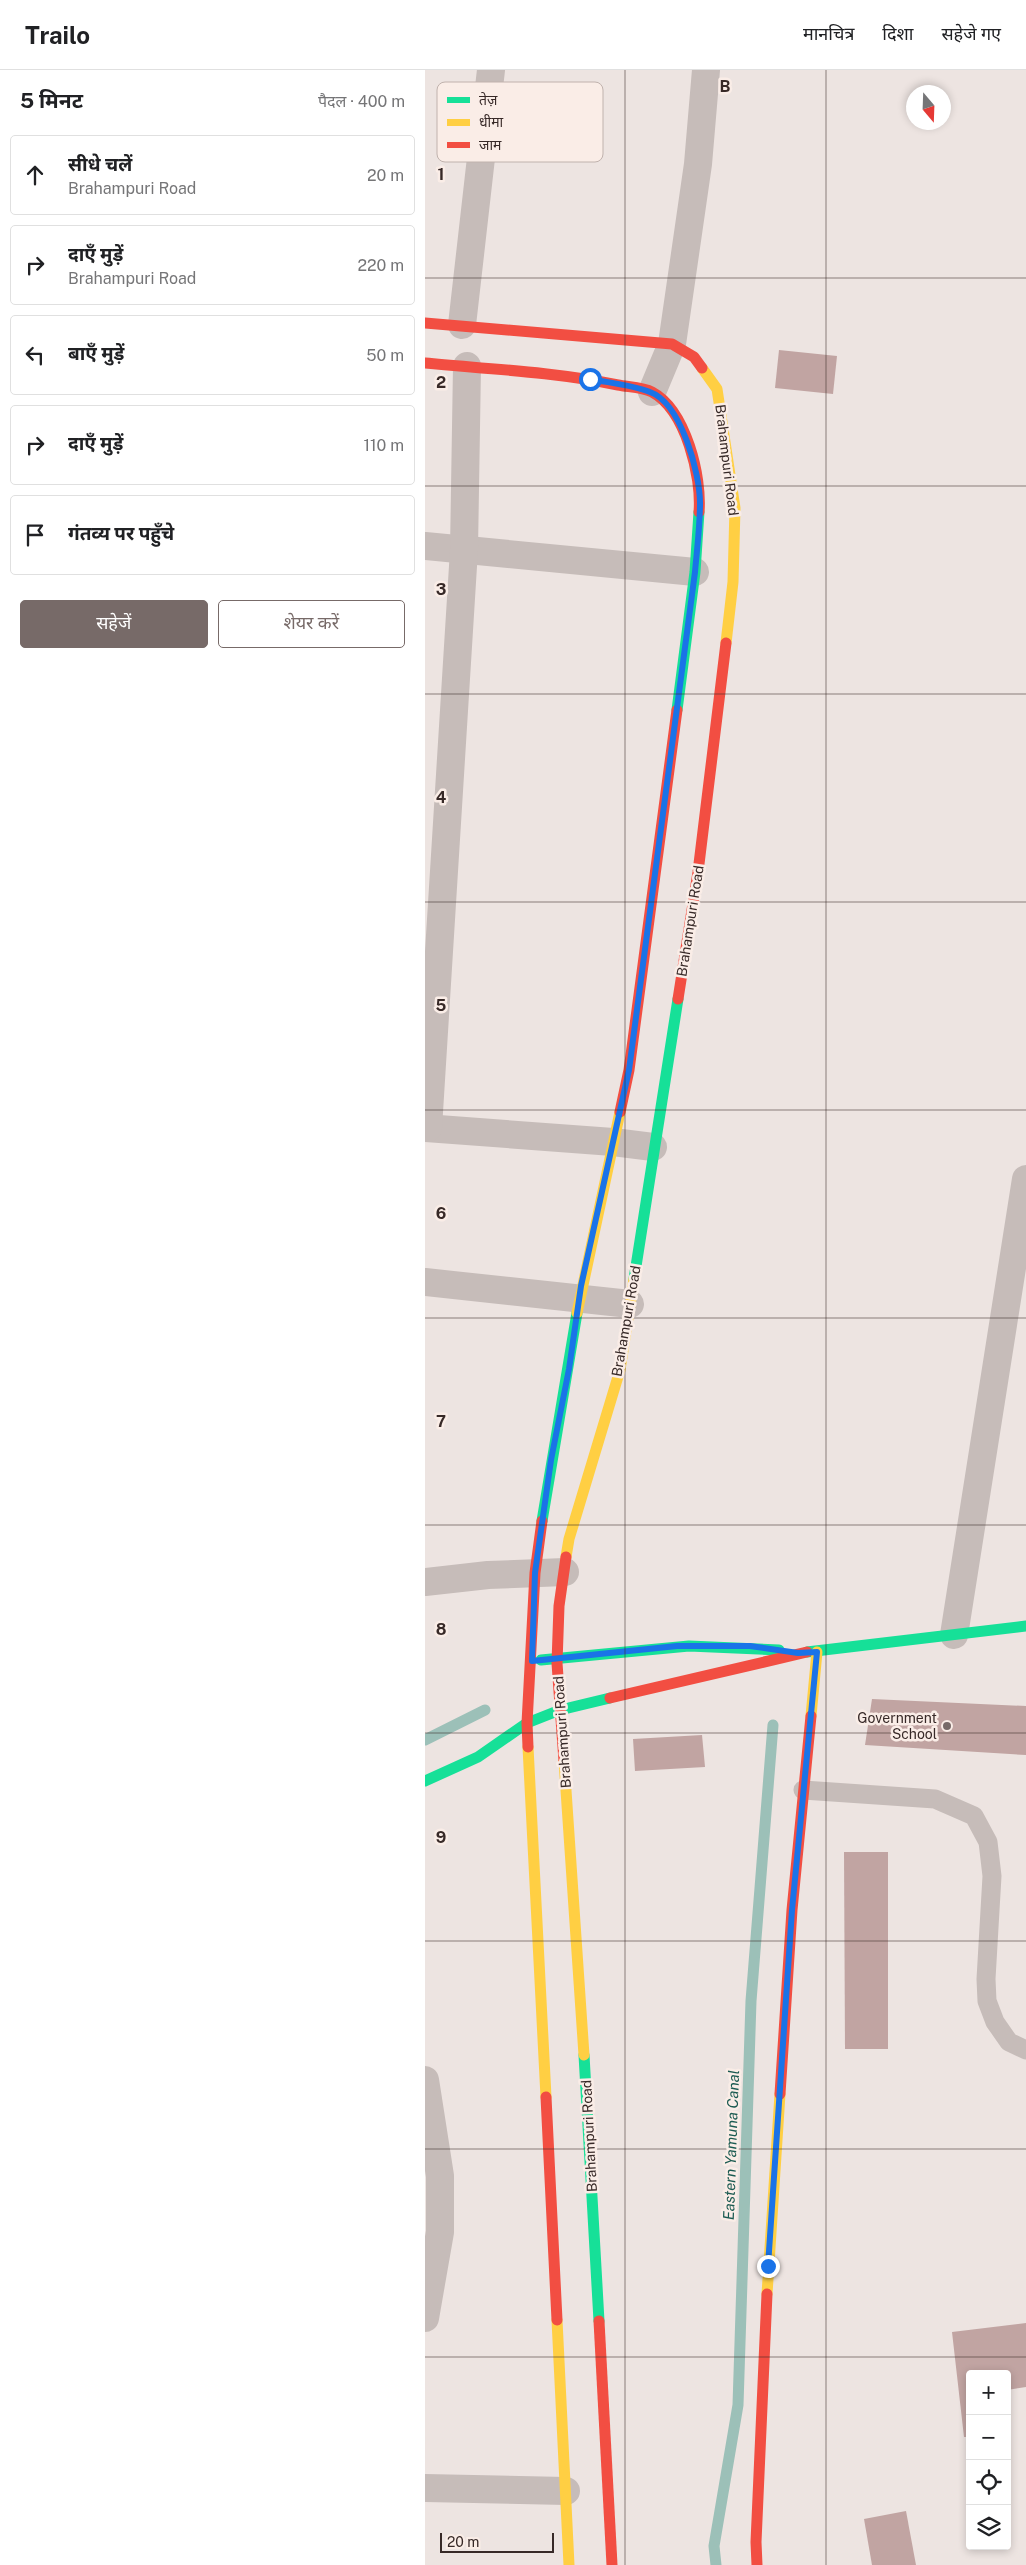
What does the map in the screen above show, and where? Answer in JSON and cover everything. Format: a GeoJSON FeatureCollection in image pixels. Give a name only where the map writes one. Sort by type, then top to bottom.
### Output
{"type":"FeatureCollection","features":[{"type":"Feature","properties":{"kind":"street"},"geometry":{"type":"LineString","coordinates":[[425,362],[590,379],[652,392],[672,344],[698,164],[706,70]]}},
{"type":"Feature","properties":{"kind":"street"},"geometry":{"type":"LineString","coordinates":[[462,325],[481,162]]}},
{"type":"Feature","properties":{"kind":"street","name":"Brahampuri Road"},"geometry":{"type":"LineString","coordinates":[[425,323],[672,344],[694,358],[717,389],[735,508],[733,582],[698,872],[653,1147],[630,1304],[619,1370],[569,1539],[559,1606],[560,1710],[587,2103],[612,2565]]}},
{"type":"Feature","properties":{"kind":"street"},"geometry":{"type":"LineString","coordinates":[[467,366],[464,550],[426,1128],[613,1142],[653,1147]]}},
{"type":"Feature","properties":{"kind":"street","name":"Brahampuri Road"},"geometry":{"type":"LineString","coordinates":[[569,2565],[527,1723],[532,1661],[535,1573],[551,1460],[580,1299],[629,1070],[695,572],[700,502],[697,471],[685,436],[672,410],[652,392]]}},
{"type":"Feature","properties":{"kind":"street"},"geometry":{"type":"LineString","coordinates":[[425,546],[695,572]]}},
{"type":"Feature","properties":{"kind":"street"},"geometry":{"type":"LineString","coordinates":[[953,1635],[1026,1179]]}},
{"type":"Feature","properties":{"kind":"street"},"geometry":{"type":"LineString","coordinates":[[425,1282],[630,1304]]}},
{"type":"Feature","properties":{"kind":"street"},"geometry":{"type":"LineString","coordinates":[[425,1582],[488,1575],[565,1572]]}},
{"type":"Feature","properties":{"kind":"street"},"geometry":{"type":"LineString","coordinates":[[425,1781],[478,1758],[527,1723],[560,1710],[798,1653],[1026,1626]]}},
{"type":"Feature","properties":{"kind":"street"},"geometry":{"type":"LineString","coordinates":[[532,1661],[677,1646],[750,1646],[798,1653]]}},
{"type":"Feature","properties":{"kind":"street"},"geometry":{"type":"LineString","coordinates":[[757,2565],[756,2542],[768,2266],[792,1910],[817,1652]]}},
{"type":"Feature","properties":{"kind":"street"},"geometry":{"type":"LineString","coordinates":[[425,2080],[440,2176],[440,2232],[425,2318]]}},
{"type":"Feature","properties":{"kind":"street"},"geometry":{"type":"LineString","coordinates":[[425,2488],[565,2491]]}},
{"type":"Feature","properties":{"kind":"lane"},"geometry":{"type":"LineString","coordinates":[[803,1790],[935,1799],[974,1816],[988,1842],[992,1876],[986,1979],[987,2001],[995,2022],[1009,2042],[1026,2050]]}},
{"type":"Feature","properties":{"kind":"building"},"geometry":{"type":"Polygon","coordinates":[[[779,350],[837,356],[833,394],[775,388],[779,350]]]}},
{"type":"Feature","properties":{"kind":"building","name":"Government School"},"geometry":{"type":"Polygon","coordinates":[[[872,1699],[1026,1706],[1026,1755],[865,1745],[872,1699]]]}},
{"type":"Feature","properties":{"kind":"building"},"geometry":{"type":"Polygon","coordinates":[[[702,1735],[705,1767],[635,1771],[633,1739],[702,1735]]]}},
{"type":"Feature","properties":{"kind":"building"},"geometry":{"type":"Polygon","coordinates":[[[844,1852],[888,1852],[888,2049],[845,2049],[844,1852]]]}},
{"type":"Feature","properties":{"kind":"building"},"geometry":{"type":"Polygon","coordinates":[[[1026,2323],[1026,2387],[1011,2389],[1011,2370],[966,2370],[966,2437],[964,2437],[952,2332],[1026,2323]]]}},
{"type":"Feature","properties":{"kind":"building"},"geometry":{"type":"Polygon","coordinates":[[[906,2511],[916,2565],[872,2565],[864,2519],[906,2511]]]}},
{"type":"Feature","properties":{"kind":"waterway"},"geometry":{"type":"LineString","coordinates":[[425,1740],[485,1710]]}},
{"type":"Feature","properties":{"kind":"waterway","name":"Eastern Yamuna Canal"},"geometry":{"type":"LineString","coordinates":[[716,2565],[714,2546],[738,2405],[751,2001],[773,1725]]}},
{"type":"Feature","properties":{"kind":"traffic: fast"},"geometry":{"type":"LineString","coordinates":[[677,710],[695,572],[699,512]]}},
{"type":"Feature","properties":{"kind":"traffic: fast"},"geometry":{"type":"LineString","coordinates":[[634,1279],[678,999]]}},
{"type":"Feature","properties":{"kind":"traffic: fast"},"geometry":{"type":"LineString","coordinates":[[542,1521],[577,1313]]}},
{"type":"Feature","properties":{"kind":"traffic: fast"},"geometry":{"type":"LineString","coordinates":[[807,1652],[1026,1626]]}},
{"type":"Feature","properties":{"kind":"traffic: fast"},"geometry":{"type":"LineString","coordinates":[[541,1660],[689,1646],[779,1650]]}},
{"type":"Feature","properties":{"kind":"traffic: fast"},"geometry":{"type":"LineString","coordinates":[[425,1781],[478,1757],[527,1723],[560,1710],[610,1698]]}},
{"type":"Feature","properties":{"kind":"traffic: fast"},"geometry":{"type":"LineString","coordinates":[[584,2055],[599,2321]]}},
{"type":"Feature","properties":{"kind":"traffic: slow"},"geometry":{"type":"LineString","coordinates":[[702,368],[717,389],[735,508],[733,582],[726,643]]}},
{"type":"Feature","properties":{"kind":"traffic: slow"},"geometry":{"type":"LineString","coordinates":[[577,1313],[620,1112]]}},
{"type":"Feature","properties":{"kind":"traffic: slow"},"geometry":{"type":"LineString","coordinates":[[566,1557],[569,1539],[620,1370],[634,1279]]}},
{"type":"Feature","properties":{"kind":"traffic: slow"},"geometry":{"type":"LineString","coordinates":[[811,1716],[817,1652]]}},
{"type":"Feature","properties":{"kind":"traffic: slow"},"geometry":{"type":"LineString","coordinates":[[528,1747],[546,2097]]}},
{"type":"Feature","properties":{"kind":"traffic: slow"},"geometry":{"type":"LineString","coordinates":[[564,1761],[584,2055]]}},
{"type":"Feature","properties":{"kind":"traffic: slow"},"geometry":{"type":"LineString","coordinates":[[767,2294],[780,2094]]}},
{"type":"Feature","properties":{"kind":"traffic: slow"},"geometry":{"type":"LineString","coordinates":[[557,2320],[569,2565]]}},
{"type":"Feature","properties":{"kind":"traffic: jam"},"geometry":{"type":"LineString","coordinates":[[425,323],[672,344],[694,357],[702,368]]}},
{"type":"Feature","properties":{"kind":"traffic: jam"},"geometry":{"type":"LineString","coordinates":[[425,363],[570,377],[640,388],[652,392],[664,401],[674,413],[683,429],[698,481],[699,512]]}},
{"type":"Feature","properties":{"kind":"traffic: jam"},"geometry":{"type":"LineString","coordinates":[[678,999],[698,872],[726,643]]}},
{"type":"Feature","properties":{"kind":"traffic: jam"},"geometry":{"type":"LineString","coordinates":[[620,1112],[629,1070],[677,710]]}},
{"type":"Feature","properties":{"kind":"traffic: jam"},"geometry":{"type":"LineString","coordinates":[[528,1747],[527,1723],[535,1573],[542,1521]]}},
{"type":"Feature","properties":{"kind":"traffic: jam"},"geometry":{"type":"LineString","coordinates":[[564,1761],[557,1663],[559,1606],[566,1557]]}},
{"type":"Feature","properties":{"kind":"traffic: jam"},"geometry":{"type":"LineString","coordinates":[[610,1698],[807,1652]]}},
{"type":"Feature","properties":{"kind":"traffic: jam"},"geometry":{"type":"LineString","coordinates":[[780,2094],[792,1910],[811,1716]]}},
{"type":"Feature","properties":{"kind":"traffic: jam"},"geometry":{"type":"LineString","coordinates":[[546,2097],[557,2320]]}},
{"type":"Feature","properties":{"kind":"traffic: jam"},"geometry":{"type":"LineString","coordinates":[[757,2565],[756,2542],[767,2294]]}},
{"type":"Feature","properties":{"kind":"traffic: jam"},"geometry":{"type":"LineString","coordinates":[[599,2321],[612,2565]]}},
{"type":"Feature","properties":{"kind":"place","name":"Government School"},"geometry":{"type":"Point","coordinates":[947,1726]}},
{"type":"Feature","properties":{"kind":"route"},"geometry":{"type":"LineString","coordinates":[[590,379],[652,392],[672,410],[685,436],[697,471],[700,502],[695,572],[629,1070],[581,1286],[569,1369],[551,1460],[535,1573],[532,1661],[677,1646],[750,1646],[798,1653],[817,1652],[792,1910],[768,2266]]}}]}
